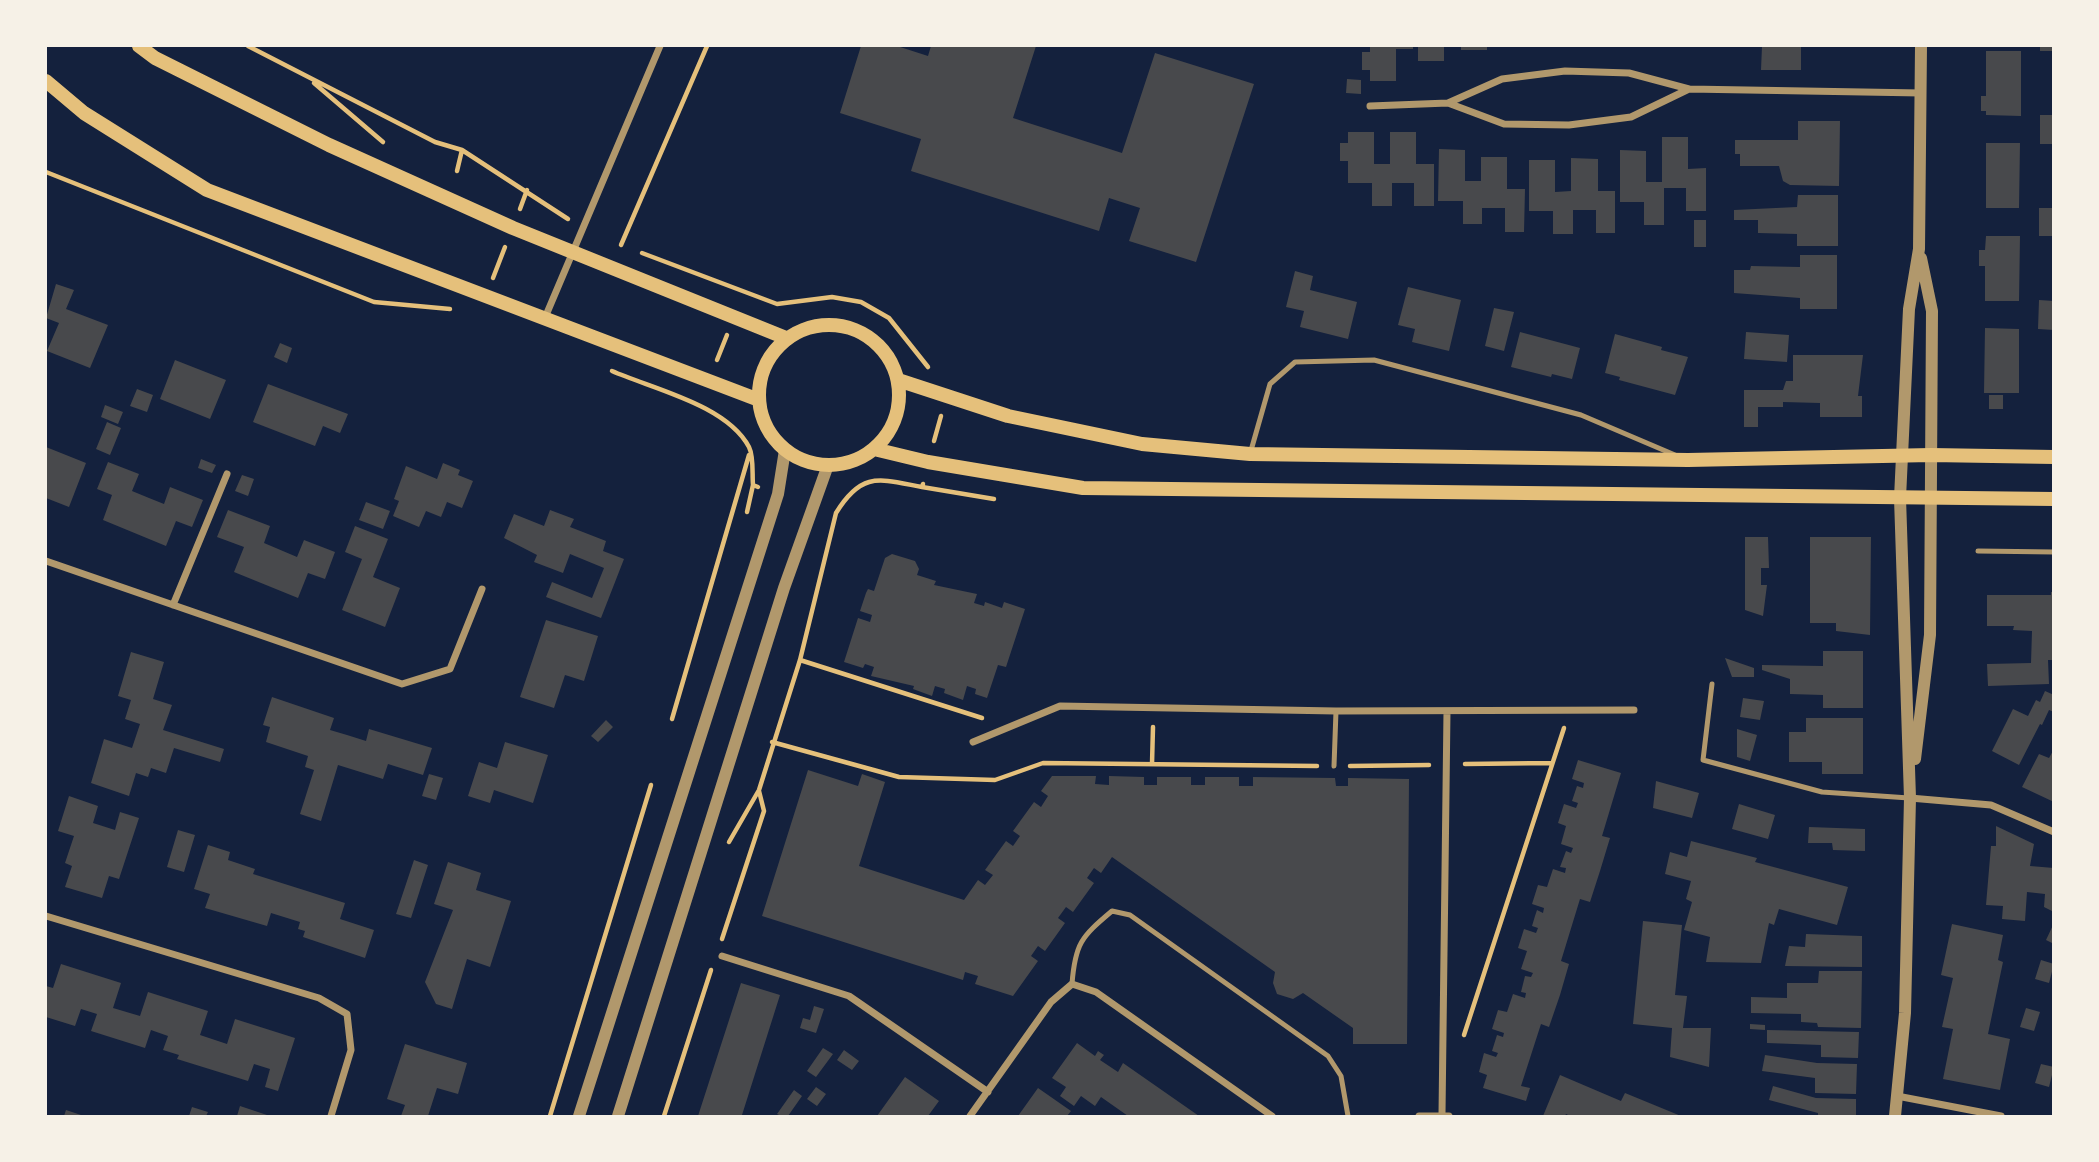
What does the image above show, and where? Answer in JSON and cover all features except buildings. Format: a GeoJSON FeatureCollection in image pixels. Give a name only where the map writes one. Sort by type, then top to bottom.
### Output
{"type":"FeatureCollection","features":[{"type":"Feature","properties":{"kind":"main road"},"geometry":{"type":"LineString","coordinates":[[139,46],[329,145],[572,253],[786,338]]}},
{"type":"Feature","properties":{"kind":"main road"},"geometry":{"type":"LineString","coordinates":[[46,81],[84,113],[207,190],[486,294],[544,321],[759,400]]}},
{"type":"Feature","properties":{"kind":"main road"},"geometry":{"type":"LineString","coordinates":[[830,324],[853,328],[874,340],[890,358],[898,380],[899,405],[891,429],[874,449],[844,464],[828,465],[797,458],[771,436],[762,419],[760,377],[770,355],[786,338],[807,327],[830,324]]}},
{"type":"Feature","properties":{"kind":"main road"},"geometry":{"type":"LineString","coordinates":[[898,380],[1021,419],[1142,444],[1250,454],[1688,460],[1931,455],[2053,457]]}},
{"type":"Feature","properties":{"kind":"main road"},"geometry":{"type":"LineString","coordinates":[[874,449],[928,462],[1083,488],[2053,499]]}},
{"type":"Feature","properties":{"kind":"street"},"geometry":{"type":"LineString","coordinates":[[544,321],[660,46]]}},
{"type":"Feature","properties":{"kind":"street"},"geometry":{"type":"LineString","coordinates":[[1895,1116],[1905,1013],[1910,798],[1900,498],[1909,309],[1919,249],[1921,46]]}},
{"type":"Feature","properties":{"kind":"street"},"geometry":{"type":"LineString","coordinates":[[1370,106],[1448,103],[1502,79],[1565,71],[1629,73],[1689,89],[1922,93]]}},
{"type":"Feature","properties":{"kind":"street"},"geometry":{"type":"LineString","coordinates":[[1448,103],[1504,124],[1569,125],[1631,117],[1689,89]]}},
{"type":"Feature","properties":{"kind":"street"},"geometry":{"type":"LineString","coordinates":[[1910,798],[1930,635],[1931,311],[1919,249]]}},
{"type":"Feature","properties":{"kind":"street"},"geometry":{"type":"LineString","coordinates":[[579,1116],[778,494],[785,450]]}},
{"type":"Feature","properties":{"kind":"street"},"geometry":{"type":"LineString","coordinates":[[618,1116],[811,505],[828,465]]}},
{"type":"Feature","properties":{"kind":"street"},"geometry":{"type":"LineString","coordinates":[[173,605],[227,474]]}},
{"type":"Feature","properties":{"kind":"street"},"geometry":{"type":"LineString","coordinates":[[46,562],[402,684],[450,669],[482,589]]}},
{"type":"Feature","properties":{"kind":"street"},"geometry":{"type":"LineString","coordinates":[[974,742],[1060,705],[1336,711],[1634,710]]}},
{"type":"Feature","properties":{"kind":"street"},"geometry":{"type":"LineString","coordinates":[[1419,1116],[1445,1115],[1443,1067],[1447,711]]}},
{"type":"Feature","properties":{"kind":"street"},"geometry":{"type":"LineString","coordinates":[[1910,798],[1991,805],[2053,832]]}},
{"type":"Feature","properties":{"kind":"street"},"geometry":{"type":"LineString","coordinates":[[46,916],[319,998],[347,1014],[351,1050],[331,1116]]}},
{"type":"Feature","properties":{"kind":"street"},"geometry":{"type":"LineString","coordinates":[[722,956],[849,996],[988,1092]]}},
{"type":"Feature","properties":{"kind":"street"},"geometry":{"type":"LineString","coordinates":[[970,1116],[1051,1002],[1072,984],[1096,992],[1272,1116]]}},
{"type":"Feature","properties":{"kind":"street"},"geometry":{"type":"LineString","coordinates":[[1897,1096],[2001,1116]]}},
{"type":"Feature","properties":{"kind":"lane"},"geometry":{"type":"LineString","coordinates":[[1250,454],[1270,384],[1295,362],[1374,360],[1581,415],[1688,460]]}},
{"type":"Feature","properties":{"kind":"lane"},"geometry":{"type":"LineString","coordinates":[[1978,551],[2053,552]]}},
{"type":"Feature","properties":{"kind":"lane"},"geometry":{"type":"LineString","coordinates":[[1712,684],[1703,760],[1822,792],[1910,798]]}},
{"type":"Feature","properties":{"kind":"lane"},"geometry":{"type":"LineString","coordinates":[[1334,766],[1336,711]]}},
{"type":"Feature","properties":{"kind":"lane"},"geometry":{"type":"LineString","coordinates":[[1072,984],[1074,955],[1087,932],[1112,911],[1130,915],[1328,1056],[1341,1076],[1348,1116]]}},
{"type":"Feature","properties":{"kind":"path"},"geometry":{"type":"LineString","coordinates":[[248,46],[435,142]]}},
{"type":"Feature","properties":{"kind":"path"},"geometry":{"type":"LineString","coordinates":[[621,245],[707,46]]}},
{"type":"Feature","properties":{"kind":"path"},"geometry":{"type":"LineString","coordinates":[[308,78],[383,142]]}},
{"type":"Feature","properties":{"kind":"path"},"geometry":{"type":"LineString","coordinates":[[457,171],[462,150]]}},
{"type":"Feature","properties":{"kind":"path"},"geometry":{"type":"LineString","coordinates":[[46,172],[374,302],[456,311]]}},
{"type":"Feature","properties":{"kind":"path"},"geometry":{"type":"LineString","coordinates":[[486,294],[527,190]]}},
{"type":"Feature","properties":{"kind":"path"},"geometry":{"type":"LineString","coordinates":[[699,406],[744,292]]}},
{"type":"Feature","properties":{"kind":"path"},"geometry":{"type":"LineString","coordinates":[[605,368],[699,406],[731,424],[751,449],[753,485],[778,494]]}},
{"type":"Feature","properties":{"kind":"path"},"geometry":{"type":"LineString","coordinates":[[672,719],[751,449]]}},
{"type":"Feature","properties":{"kind":"path"},"geometry":{"type":"LineString","coordinates":[[726,848],[759,790],[800,660],[836,513],[811,505]]}},
{"type":"Feature","properties":{"kind":"path"},"geometry":{"type":"LineString","coordinates":[[1152,764],[1154,708]]}},
{"type":"Feature","properties":{"kind":"path"},"geometry":{"type":"LineString","coordinates":[[1443,1067],[1458,1055],[1569,711]]}},
{"type":"Feature","properties":{"kind":"path"},"geometry":{"type":"LineString","coordinates":[[772,743],[899,777],[995,780],[1043,763],[1334,766],[1552,763]]}},
{"type":"Feature","properties":{"kind":"path"},"geometry":{"type":"LineString","coordinates":[[550,1116],[651,785]]}}]}
